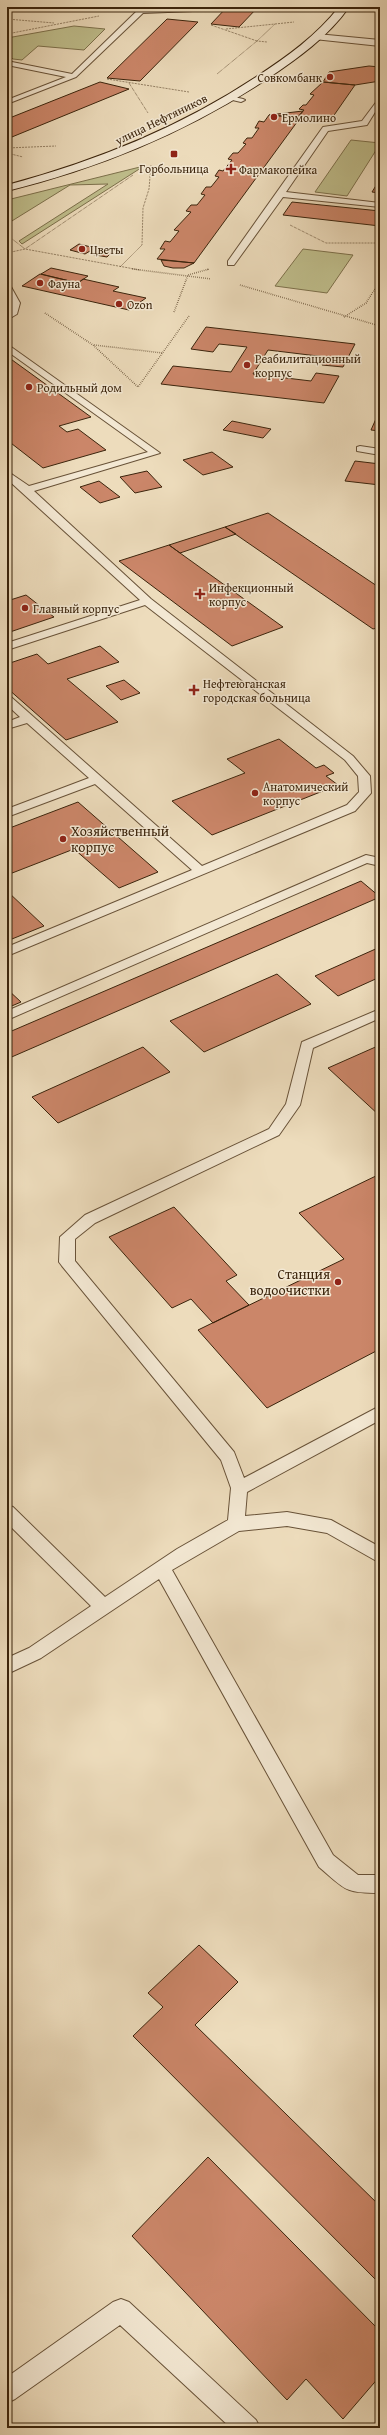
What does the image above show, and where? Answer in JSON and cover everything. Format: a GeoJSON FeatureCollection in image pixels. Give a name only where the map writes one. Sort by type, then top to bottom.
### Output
{"type":"FeatureCollection","features":[{"type":"Feature","properties":{"kind":"main road","name":"улица Нефтяников"},"geometry":{"type":"LineString","coordinates":[[7,188],[66,172],[117,155],[188,123],[235,99],[317,37],[344,7]]}},
{"type":"Feature","properties":{"kind":"main road"},"geometry":{"type":"LineString","coordinates":[[317,37],[380,43]]}},
{"type":"Feature","properties":{"kind":"lane"},"geometry":{"type":"LineString","coordinates":[[7,102],[74,76],[143,9],[193,9],[195,7]]}},
{"type":"Feature","properties":{"kind":"lane"},"geometry":{"type":"LineString","coordinates":[[7,63],[74,76]]}},
{"type":"Feature","properties":{"kind":"lane"},"geometry":{"type":"LineString","coordinates":[[231,263],[326,129],[364,123],[380,99]]}},
{"type":"Feature","properties":{"kind":"lane"},"geometry":{"type":"LineString","coordinates":[[281,194],[380,205]]}},
{"type":"Feature","properties":{"kind":"lane"},"geometry":{"type":"LineString","coordinates":[[7,287],[16,304],[14,312],[7,317]]}},
{"type":"Feature","properties":{"kind":"lane"},"geometry":{"type":"LineString","coordinates":[[7,347],[155,453],[28,490]]}},
{"type":"Feature","properties":{"kind":"lane"},"geometry":{"type":"LineString","coordinates":[[360,449],[380,452]]}},
{"type":"Feature","properties":{"kind":"lane"},"geometry":{"type":"LineString","coordinates":[[7,474],[28,490],[147,601],[349,758],[364,776],[365,793],[351,808],[7,952]]}},
{"type":"Feature","properties":{"kind":"lane"},"geometry":{"type":"LineString","coordinates":[[7,647],[147,601]]}},
{"type":"Feature","properties":{"kind":"lane"},"geometry":{"type":"LineString","coordinates":[[7,700],[200,871]]}},
{"type":"Feature","properties":{"kind":"lane"},"geometry":{"type":"LineString","coordinates":[[7,726],[28,718]]}},
{"type":"Feature","properties":{"kind":"lane"},"geometry":{"type":"LineString","coordinates":[[7,813],[97,779]]}},
{"type":"Feature","properties":{"kind":"lane"},"geometry":{"type":"LineString","coordinates":[[7,1016],[366,859],[380,862]]}},
{"type":"Feature","properties":{"kind":"lane"},"geometry":{"type":"LineString","coordinates":[[236,1524],[239,1488],[228,1456],[67,1262],[68,1237],[90,1219],[274,1132],[293,1105],[307,1045],[380,1013]]}},
{"type":"Feature","properties":{"kind":"lane"},"geometry":{"type":"LineString","coordinates":[[239,1488],[380,1412]]}},
{"type":"Feature","properties":{"kind":"lane"},"geometry":{"type":"LineString","coordinates":[[7,1512],[103,1607]]}},
{"type":"Feature","properties":{"kind":"lane"},"geometry":{"type":"LineString","coordinates":[[7,1666],[35,1653],[162,1568],[236,1524],[287,1519],[331,1527],[380,1556]]}},
{"type":"Feature","properties":{"kind":"lane"},"geometry":{"type":"LineString","coordinates":[[162,1568],[326,1861],[354,1884],[380,1884]]}},
{"type":"Feature","properties":{"kind":"lane"},"geometry":{"type":"LineString","coordinates":[[7,2391],[121,2310],[248,2428]]}},
{"type":"Feature","properties":{"kind":"path"},"geometry":{"type":"LineString","coordinates":[[7,34],[143,9]]}},
{"type":"Feature","properties":{"kind":"path"},"geometry":{"type":"LineString","coordinates":[[7,19],[59,24]]}},
{"type":"Feature","properties":{"kind":"path"},"geometry":{"type":"LineString","coordinates":[[225,30],[298,21]]}},
{"type":"Feature","properties":{"kind":"path"},"geometry":{"type":"LineString","coordinates":[[210,24],[257,42],[275,24]]}},
{"type":"Feature","properties":{"kind":"path"},"geometry":{"type":"LineString","coordinates":[[102,78],[192,92]]}},
{"type":"Feature","properties":{"kind":"path"},"geometry":{"type":"LineString","coordinates":[[128,83],[150,115]]}},
{"type":"Feature","properties":{"kind":"path"},"geometry":{"type":"LineString","coordinates":[[7,148],[60,146]]}},
{"type":"Feature","properties":{"kind":"path"},"geometry":{"type":"LineString","coordinates":[[7,153],[25,157]]}},
{"type":"Feature","properties":{"kind":"path"},"geometry":{"type":"LineString","coordinates":[[120,267],[142,244],[143,208],[149,189],[151,163]]}},
{"type":"Feature","properties":{"kind":"path"},"geometry":{"type":"LineString","coordinates":[[262,220],[290,225],[326,244],[380,243]]}},
{"type":"Feature","properties":{"kind":"path"},"geometry":{"type":"LineString","coordinates":[[7,253],[25,249],[120,267],[217,280]]}},
{"type":"Feature","properties":{"kind":"path"},"geometry":{"type":"LineString","coordinates":[[188,275],[231,263]]}},
{"type":"Feature","properties":{"kind":"path"},"geometry":{"type":"LineString","coordinates":[[174,312],[188,275]]}},
{"type":"Feature","properties":{"kind":"path"},"geometry":{"type":"LineString","coordinates":[[343,317],[366,303],[380,280]]}},
{"type":"Feature","properties":{"kind":"path"},"geometry":{"type":"LineString","coordinates":[[239,284],[343,317],[380,326]]}},
{"type":"Feature","properties":{"kind":"path"},"geometry":{"type":"LineString","coordinates":[[45,313],[93,345],[138,386],[189,316]]}},
{"type":"Feature","properties":{"kind":"path"},"geometry":{"type":"LineString","coordinates":[[93,345],[163,353]]}},
{"type":"Feature","properties":{"kind":"shaded area"},"geometry":{"type":"Polygon","coordinates":[[[74,26],[105,29],[84,50],[38,46],[22,60],[13,59],[7,53],[7,38],[74,26]]]}},
{"type":"Feature","properties":{"kind":"shaded area"},"geometry":{"type":"Polygon","coordinates":[[[351,140],[380,144],[347,196],[315,192],[351,140]]]}},
{"type":"Feature","properties":{"kind":"shaded area"},"geometry":{"type":"Polygon","coordinates":[[[144,166],[22,244],[19,241],[108,184],[70,185],[7,224],[7,200],[144,166]]]}},
{"type":"Feature","properties":{"kind":"shaded area"},"geometry":{"type":"Polygon","coordinates":[[[303,249],[353,255],[327,293],[275,286],[303,249]]]}},
{"type":"Feature","properties":{"kind":"building"},"geometry":{"type":"Polygon","coordinates":[[[227,7],[258,7],[239,27],[211,24],[227,7]]]}},
{"type":"Feature","properties":{"kind":"building"},"geometry":{"type":"Polygon","coordinates":[[[167,19],[198,22],[140,81],[107,78],[167,19]]]}},
{"type":"Feature","properties":{"kind":"building"},"geometry":{"type":"Polygon","coordinates":[[[369,66],[380,67],[380,81],[355,85],[323,82],[329,72],[369,66]]]}},
{"type":"Feature","properties":{"kind":"building"},"geometry":{"type":"Polygon","coordinates":[[[100,82],[129,89],[7,139],[7,119],[100,82]]]}},
{"type":"Feature","properties":{"kind":"building"},"geometry":{"type":"Polygon","coordinates":[[[323,82],[355,85],[330,121],[298,117],[304,110],[299,109],[303,105],[306,105],[314,95],[310,94],[323,82]]]}},
{"type":"Feature","properties":{"kind":"building"},"geometry":{"type":"Polygon","coordinates":[[[303,111],[298,117],[269,115],[303,111]]]}},
{"type":"Feature","properties":{"kind":"building"},"geometry":{"type":"Polygon","coordinates":[[[269,115],[300,118],[194,263],[157,259],[165,249],[160,249],[165,241],[170,242],[179,231],[174,230],[191,212],[186,211],[191,205],[197,205],[205,195],[201,194],[206,187],[211,187],[219,177],[215,176],[219,170],[223,171],[232,160],[228,159],[233,153],[238,153],[246,144],[243,143],[247,138],[252,138],[259,128],[255,128],[259,121],[264,122],[269,115]]]}},
{"type":"Feature","properties":{"kind":"building"},"geometry":{"type":"Polygon","coordinates":[[[380,179],[380,193],[372,192],[380,179]]]}},
{"type":"Feature","properties":{"kind":"building"},"geometry":{"type":"Polygon","coordinates":[[[292,202],[380,211],[380,226],[283,215],[292,202]]]}},
{"type":"Feature","properties":{"kind":"building","name":"Цветы"},"geometry":{"type":"Polygon","coordinates":[[[79,244],[95,248],[85,254],[70,250],[79,244]]]}},
{"type":"Feature","properties":{"kind":"building"},"geometry":{"type":"Polygon","coordinates":[[[96,249],[112,252],[107,257],[90,254],[96,249]]]}},
{"type":"Feature","properties":{"kind":"building"},"geometry":{"type":"Polygon","coordinates":[[[161,260],[194,263],[184,268],[173,268],[164,266],[161,260]]]}},
{"type":"Feature","properties":{"kind":"building"},"geometry":{"type":"Polygon","coordinates":[[[51,268],[88,276],[78,283],[41,274],[51,268]]]}},
{"type":"Feature","properties":{"kind":"building"},"geometry":{"type":"Polygon","coordinates":[[[40,274],[78,283],[83,279],[119,287],[113,291],[146,298],[129,310],[22,286],[40,274]]]}},
{"type":"Feature","properties":{"kind":"building","name":"Реабилитационный корпус"},"geometry":{"type":"Polygon","coordinates":[[[206,327],[355,344],[343,367],[322,365],[326,357],[268,350],[253,374],[311,381],[316,373],[339,376],[324,403],[161,384],[173,366],[231,372],[247,347],[219,344],[213,352],[191,349],[206,327]]]}},
{"type":"Feature","properties":{"kind":"building","name":"Родильный дом"},"geometry":{"type":"Polygon","coordinates":[[[8,357],[91,417],[59,426],[67,432],[78,429],[106,450],[43,468],[7,440],[8,357]]]}},
{"type":"Feature","properties":{"kind":"building"},"geometry":{"type":"Polygon","coordinates":[[[379,412],[380,431],[371,430],[379,412]]]}},
{"type":"Feature","properties":{"kind":"building"},"geometry":{"type":"Polygon","coordinates":[[[232,421],[271,429],[263,438],[223,430],[232,421]]]}},
{"type":"Feature","properties":{"kind":"building"},"geometry":{"type":"Polygon","coordinates":[[[212,452],[233,467],[203,475],[183,460],[212,452]]]}},
{"type":"Feature","properties":{"kind":"building"},"geometry":{"type":"Polygon","coordinates":[[[355,461],[380,464],[380,485],[345,481],[355,461]]]}},
{"type":"Feature","properties":{"kind":"building"},"geometry":{"type":"Polygon","coordinates":[[[147,471],[162,487],[135,493],[120,477],[147,471]]]}},
{"type":"Feature","properties":{"kind":"building"},"geometry":{"type":"Polygon","coordinates":[[[99,481],[120,497],[100,503],[80,487],[99,481]]]}},
{"type":"Feature","properties":{"kind":"building"},"geometry":{"type":"Polygon","coordinates":[[[268,513],[380,588],[380,627],[373,629],[225,527],[268,513]]]}},
{"type":"Feature","properties":{"kind":"building"},"geometry":{"type":"Polygon","coordinates":[[[225,527],[236,534],[180,553],[169,545],[225,527]]]}},
{"type":"Feature","properties":{"kind":"building","name":"Инфекционный корпус"},"geometry":{"type":"Polygon","coordinates":[[[169,545],[283,627],[232,646],[119,561],[169,545]]]}},
{"type":"Feature","properties":{"kind":"building","name":"Главный корпус"},"geometry":{"type":"Polygon","coordinates":[[[26,595],[54,617],[7,633],[7,601],[26,595]]]}},
{"type":"Feature","properties":{"kind":"building"},"geometry":{"type":"Polygon","coordinates":[[[100,646],[119,662],[67,679],[118,722],[66,740],[7,688],[7,664],[37,654],[48,664],[100,646]]]}},
{"type":"Feature","properties":{"kind":"building"},"geometry":{"type":"Polygon","coordinates":[[[124,680],[140,693],[121,700],[106,686],[124,680]]]}},
{"type":"Feature","properties":{"kind":"building","name":"Анатомический корпус"},"geometry":{"type":"Polygon","coordinates":[[[279,739],[316,768],[324,765],[334,773],[326,776],[338,785],[212,835],[172,801],[245,773],[227,759],[279,739]]]}},
{"type":"Feature","properties":{"kind":"building","name":"Хозяйственный корпус"},"geometry":{"type":"Polygon","coordinates":[[[78,802],[158,872],[119,888],[74,849],[7,875],[7,829],[78,802]]]}},
{"type":"Feature","properties":{"kind":"building"},"geometry":{"type":"Polygon","coordinates":[[[361,881],[380,897],[7,1059],[7,1033],[361,881]]]}},
{"type":"Feature","properties":{"kind":"building"},"geometry":{"type":"Polygon","coordinates":[[[7,891],[44,926],[7,941],[7,891]]]}},
{"type":"Feature","properties":{"kind":"building"},"geometry":{"type":"Polygon","coordinates":[[[380,947],[380,977],[338,996],[315,976],[380,947]]]}},
{"type":"Feature","properties":{"kind":"building"},"geometry":{"type":"Polygon","coordinates":[[[277,974],[311,1004],[204,1052],[170,1021],[277,974]]]}},
{"type":"Feature","properties":{"kind":"building"},"geometry":{"type":"Polygon","coordinates":[[[7,989],[21,1002],[7,1008],[7,989]]]}},
{"type":"Feature","properties":{"kind":"building"},"geometry":{"type":"Polygon","coordinates":[[[380,1045],[380,1116],[328,1068],[380,1045]]]}},
{"type":"Feature","properties":{"kind":"building"},"geometry":{"type":"Polygon","coordinates":[[[143,1047],[170,1072],[58,1123],[32,1097],[143,1047]]]}},
{"type":"Feature","properties":{"kind":"building","name":"Станция водоочистки"},"geometry":{"type":"Polygon","coordinates":[[[380,1174],[380,1349],[267,1408],[198,1330],[344,1259],[299,1213],[380,1174]]]}},
{"type":"Feature","properties":{"kind":"building","name":"Станция водоочистки"},"geometry":{"type":"Polygon","coordinates":[[[174,1207],[237,1275],[226,1281],[249,1305],[213,1323],[191,1299],[172,1308],[109,1237],[174,1207]]]}},
{"type":"Feature","properties":{"kind":"building"},"geometry":{"type":"Polygon","coordinates":[[[199,1945],[238,1982],[195,2025],[380,2206],[380,2284],[133,2036],[163,2007],[148,1993],[199,1945]]]}},
{"type":"Feature","properties":{"kind":"building"},"geometry":{"type":"Polygon","coordinates":[[[208,2157],[380,2331],[380,2376],[343,2419],[306,2379],[287,2400],[132,2236],[208,2157]]]}},
{"type":"Feature","properties":{"kind":"place","name":"Совкомбанк"},"geometry":{"type":"Point","coordinates":[330,77]}},
{"type":"Feature","properties":{"kind":"place","name":"Ермолино"},"geometry":{"type":"Point","coordinates":[274,117]}},
{"type":"Feature","properties":{"kind":"place","name":"Горбольница"},"geometry":{"type":"Point","coordinates":[174,154]}},
{"type":"Feature","properties":{"kind":"place","name":"Фармакопейка"},"geometry":{"type":"Point","coordinates":[231,169]}},
{"type":"Feature","properties":{"kind":"place","name":"Цветы"},"geometry":{"type":"Point","coordinates":[82,249]}},
{"type":"Feature","properties":{"kind":"place","name":"Фауна"},"geometry":{"type":"Point","coordinates":[40,283]}},
{"type":"Feature","properties":{"kind":"place","name":"Ozon"},"geometry":{"type":"Point","coordinates":[119,304]}},
{"type":"Feature","properties":{"kind":"place","name":"Реабилитационный корпус"},"geometry":{"type":"Point","coordinates":[247,365]}},
{"type":"Feature","properties":{"kind":"place","name":"Родильный дом"},"geometry":{"type":"Point","coordinates":[29,387]}},
{"type":"Feature","properties":{"kind":"place","name":"Инфекционный корпус"},"geometry":{"type":"Point","coordinates":[200,594]}},
{"type":"Feature","properties":{"kind":"place","name":"Главный корпус"},"geometry":{"type":"Point","coordinates":[25,608]}},
{"type":"Feature","properties":{"kind":"place","name":"Нефтеюганская городская больница"},"geometry":{"type":"Point","coordinates":[194,690]}},
{"type":"Feature","properties":{"kind":"place","name":"Анатомический корпус"},"geometry":{"type":"Point","coordinates":[255,793]}},
{"type":"Feature","properties":{"kind":"place","name":"Хозяйственный корпус"},"geometry":{"type":"Point","coordinates":[63,839]}},
{"type":"Feature","properties":{"kind":"place","name":"Станция водоочистки"},"geometry":{"type":"Point","coordinates":[338,1282]}}]}
